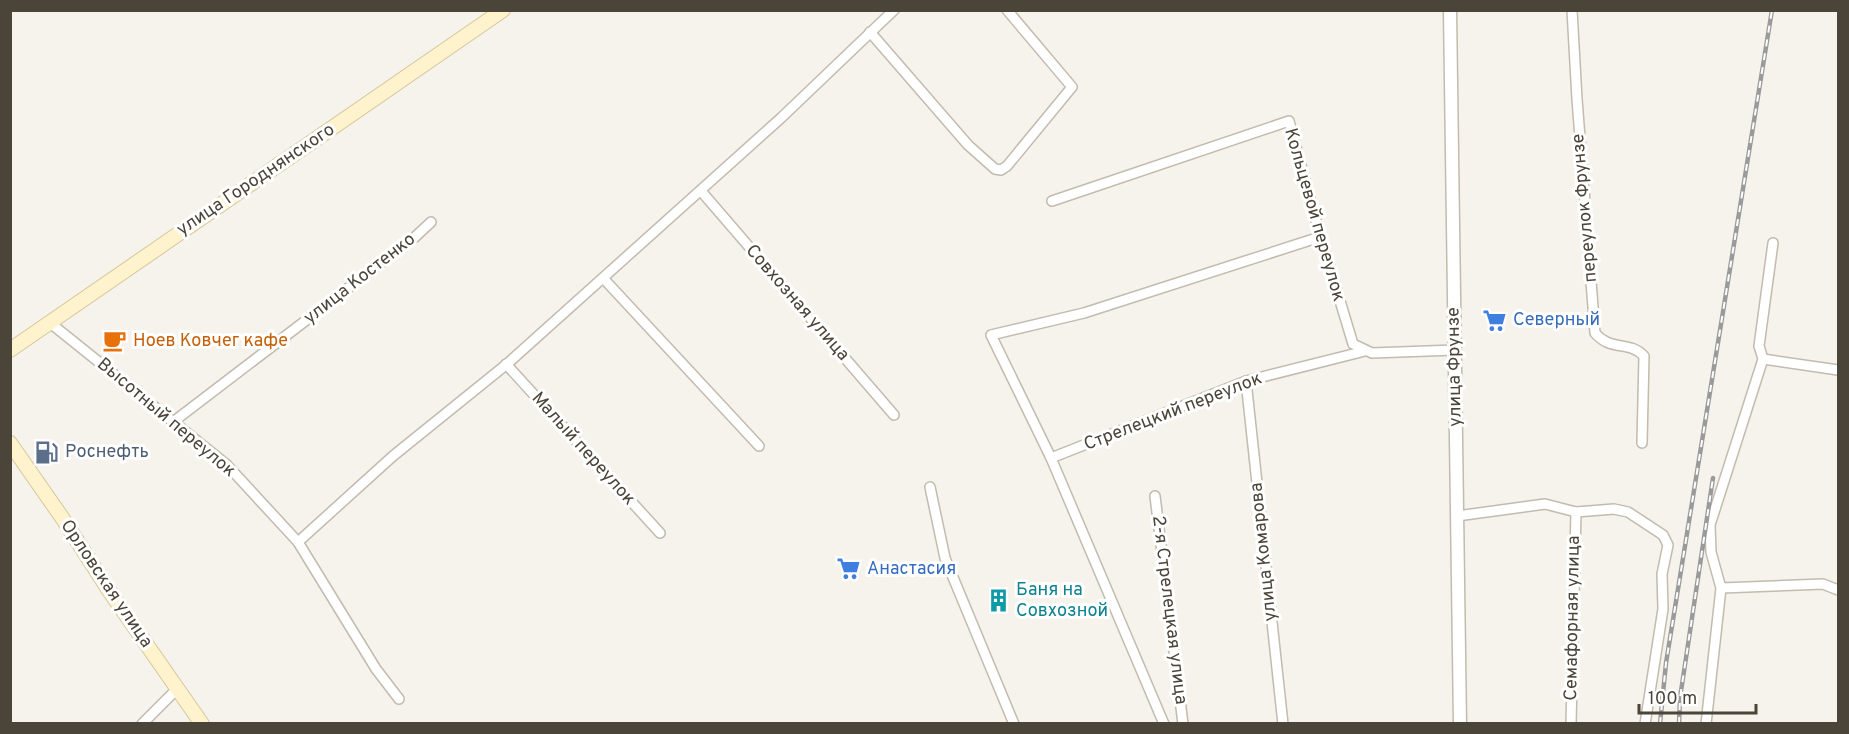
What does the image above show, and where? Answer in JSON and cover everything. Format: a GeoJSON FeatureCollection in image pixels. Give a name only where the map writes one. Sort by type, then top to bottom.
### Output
{"type":"FeatureCollection","features":[{"type":"Feature","properties":{"kind":"main road","name":"улица Городнянского"},"geometry":{"type":"LineString","coordinates":[[10,350],[503,10]]}},
{"type":"Feature","properties":{"kind":"main road","name":"Орловская улица"},"geometry":{"type":"LineString","coordinates":[[10,443],[202,723]]}},
{"type":"Feature","properties":{"kind":"street"},"geometry":{"type":"LineString","coordinates":[[298,542],[393,456],[506,364],[701,191],[894,10]]}},
{"type":"Feature","properties":{"kind":"street"},"geometry":{"type":"LineString","coordinates":[[870,32],[968,145],[995,170],[1001,170],[1007,166],[1072,87],[1007,10]]}},
{"type":"Feature","properties":{"kind":"street","name":"улица Фрунзе"},"geometry":{"type":"LineString","coordinates":[[1450,10],[1460,723]]}},
{"type":"Feature","properties":{"kind":"street","name":"переулок Фрунзе"},"geometry":{"type":"LineString","coordinates":[[1572,10],[1576,99],[1595,333],[1601,340],[1611,345],[1635,349],[1644,356],[1642,443]]}},
{"type":"Feature","properties":{"kind":"street","name":"Кольцевой переулок"},"geometry":{"type":"LineString","coordinates":[[1052,201],[1289,121],[1320,237],[1351,339],[1356,346],[1365,351]]}},
{"type":"Feature","properties":{"kind":"street","name":"Совхозная улица"},"geometry":{"type":"LineString","coordinates":[[701,191],[894,415]]}},
{"type":"Feature","properties":{"kind":"street","name":"улица Костенко"},"geometry":{"type":"LineString","coordinates":[[173,422],[415,237],[431,222]]}},
{"type":"Feature","properties":{"kind":"street","name":"2-я Стрелецкая улица"},"geometry":{"type":"LineString","coordinates":[[1164,723],[1051,458],[991,335],[1084,314],[1320,237]]}},
{"type":"Feature","properties":{"kind":"street"},"geometry":{"type":"LineString","coordinates":[[1706,723],[1721,588],[1711,552],[1710,525],[1763,359],[1759,346],[1773,243]]}},
{"type":"Feature","properties":{"kind":"street"},"geometry":{"type":"LineString","coordinates":[[603,278],[759,446]]}},
{"type":"Feature","properties":{"kind":"street","name":"Высотный переулок"},"geometry":{"type":"LineString","coordinates":[[49,322],[227,465],[298,542],[371,660],[399,699]]}},
{"type":"Feature","properties":{"kind":"street"},"geometry":{"type":"LineString","coordinates":[[1365,351],[1372,353],[1455,350]]}},
{"type":"Feature","properties":{"kind":"street","name":"Стрелецкий переулок"},"geometry":{"type":"LineString","coordinates":[[1051,458],[1246,381],[1365,351]]}},
{"type":"Feature","properties":{"kind":"street"},"geometry":{"type":"LineString","coordinates":[[1763,359],[1839,370]]}},
{"type":"Feature","properties":{"kind":"street","name":"Малый переулок"},"geometry":{"type":"LineString","coordinates":[[506,364],[660,533]]}},
{"type":"Feature","properties":{"kind":"street","name":"улица Комарова"},"geometry":{"type":"LineString","coordinates":[[1246,381],[1283,723]]}},
{"type":"Feature","properties":{"kind":"street"},"geometry":{"type":"LineString","coordinates":[[930,487],[945,558],[1014,723]]}},
{"type":"Feature","properties":{"kind":"street","name":"2-я Стрелецкая улица"},"geometry":{"type":"LineString","coordinates":[[1155,496],[1183,723]]}},
{"type":"Feature","properties":{"kind":"street"},"geometry":{"type":"LineString","coordinates":[[1457,516],[1545,504],[1576,512],[1623,510],[1660,532],[1668,545],[1662,574],[1663,609],[1645,723]]}},
{"type":"Feature","properties":{"kind":"street","name":"Семафорная улица"},"geometry":{"type":"LineString","coordinates":[[1571,723],[1576,512]]}},
{"type":"Feature","properties":{"kind":"street"},"geometry":{"type":"LineString","coordinates":[[1721,588],[1823,584],[1839,591]]}},
{"type":"Feature","properties":{"kind":"street"},"geometry":{"type":"LineString","coordinates":[[142,723],[177,689]]}},
{"type":"Feature","properties":{"kind":"railway"},"geometry":{"type":"LineString","coordinates":[[1660,724],[1666,663],[1772,10]]}},
{"type":"Feature","properties":{"kind":"railway"},"geometry":{"type":"LineString","coordinates":[[1679,724],[1680,698],[1713,478]]}},
{"type":"Feature","properties":{"kind":"place","name":"Северный"},"geometry":{"type":"Point","coordinates":[1495,320]}},
{"type":"Feature","properties":{"kind":"place","name":"Ноев Ковчег кафе"},"geometry":{"type":"Point","coordinates":[115,341]}},
{"type":"Feature","properties":{"kind":"place","name":"Роснефть"},"geometry":{"type":"Point","coordinates":[47,452]}},
{"type":"Feature","properties":{"kind":"place","name":"Анастасия"},"geometry":{"type":"Point","coordinates":[849,569]}},
{"type":"Feature","properties":{"kind":"place","name":"Баня на Совхозной"},"geometry":{"type":"Point","coordinates":[998,600]}}]}
